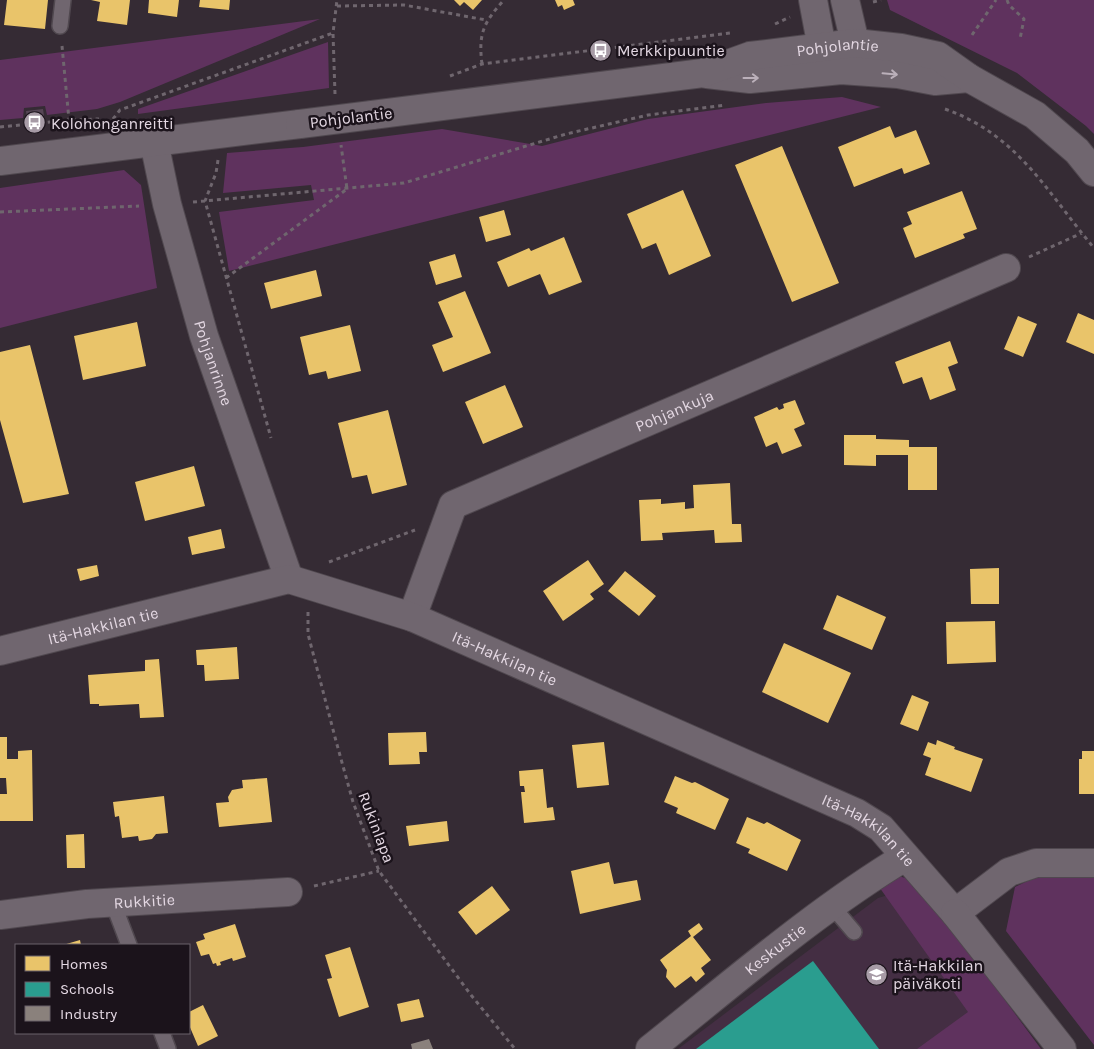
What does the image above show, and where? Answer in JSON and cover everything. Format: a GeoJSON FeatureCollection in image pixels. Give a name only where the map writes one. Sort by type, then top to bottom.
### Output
{"type":"FeatureCollection","features":[{"type":"Feature","properties":{"kind":"street"},"geometry":{"type":"LineString","coordinates":[[813,0],[822,48],[841,70],[855,43],[845,0]]}},
{"type":"Feature","properties":{"kind":"street","name":"Pohjolantie"},"geometry":{"type":"LineString","coordinates":[[0,161],[703,73],[750,56],[855,43],[901,48],[938,56],[969,78],[1035,114],[1077,151],[1094,172]]}},
{"type":"Feature","properties":{"kind":"street","name":"Pohjolantie"},"geometry":{"type":"LineString","coordinates":[[703,73],[750,80],[841,70],[898,74],[935,81],[969,78]]}},
{"type":"Feature","properties":{"kind":"street","name":"Pohjanrinne"},"geometry":{"type":"LineString","coordinates":[[154,142],[167,204],[204,336],[289,580]]}},
{"type":"Feature","properties":{"kind":"street","name":"Pohjankuja"},"geometry":{"type":"LineString","coordinates":[[412,617],[453,505],[1006,268]]}},
{"type":"Feature","properties":{"kind":"street","name":"Itä-Hakkilan tie"},"geometry":{"type":"LineString","coordinates":[[0,651],[289,580],[412,617],[857,813],[881,828],[955,913],[1062,1049]]}},
{"type":"Feature","properties":{"kind":"street","name":"Keskustie"},"geometry":{"type":"LineString","coordinates":[[650,1049],[832,906],[867,880],[905,857]]}},
{"type":"Feature","properties":{"kind":"street"},"geometry":{"type":"LineString","coordinates":[[955,913],[1010,872],[1036,863],[1094,863]]}},
{"type":"Feature","properties":{"kind":"street","name":"Rukkitie"},"geometry":{"type":"LineString","coordinates":[[0,915],[113,903],[288,892]]}},
{"type":"Feature","properties":{"kind":"lane"},"geometry":{"type":"LineString","coordinates":[[60,26],[63,0]]}},
{"type":"Feature","properties":{"kind":"lane"},"geometry":{"type":"LineString","coordinates":[[113,903],[129,944]]}},
{"type":"Feature","properties":{"kind":"lane"},"geometry":{"type":"LineString","coordinates":[[832,906],[854,932]]}},
{"type":"Feature","properties":{"kind":"lane"},"geometry":{"type":"LineString","coordinates":[[162,1034],[168,1049]]}},
{"type":"Feature","properties":{"kind":"path"},"geometry":{"type":"LineString","coordinates":[[112,119],[120,110],[333,33],[338,0]]}},
{"type":"Feature","properties":{"kind":"path"},"geometry":{"type":"LineString","coordinates":[[482,64],[479,44],[486,20],[504,0]]}},
{"type":"Feature","properties":{"kind":"path"},"geometry":{"type":"LineString","coordinates":[[972,35],[996,0]]}},
{"type":"Feature","properties":{"kind":"path"},"geometry":{"type":"LineString","coordinates":[[1007,0],[1009,5],[1024,19],[1020,39]]}},
{"type":"Feature","properties":{"kind":"path"},"geometry":{"type":"LineString","coordinates":[[337,6],[404,5],[486,20]]}},
{"type":"Feature","properties":{"kind":"path"},"geometry":{"type":"LineString","coordinates":[[769,27],[789,17]]}},
{"type":"Feature","properties":{"kind":"path"},"geometry":{"type":"LineString","coordinates":[[60,26],[69,120]]}},
{"type":"Feature","properties":{"kind":"path"},"geometry":{"type":"LineString","coordinates":[[448,77],[482,64],[737,32]]}},
{"type":"Feature","properties":{"kind":"path"},"geometry":{"type":"LineString","coordinates":[[205,201],[404,183],[566,134],[648,115],[736,104]]}},
{"type":"Feature","properties":{"kind":"path"},"geometry":{"type":"LineString","coordinates":[[942,108],[982,126],[1015,150],[1094,248]]}},
{"type":"Feature","properties":{"kind":"path"},"geometry":{"type":"LineString","coordinates":[[218,153],[216,173],[205,201],[271,440]]}},
{"type":"Feature","properties":{"kind":"path"},"geometry":{"type":"LineString","coordinates":[[226,278],[347,188]]}},
{"type":"Feature","properties":{"kind":"path"},"geometry":{"type":"LineString","coordinates":[[0,212],[149,205]]}},
{"type":"Feature","properties":{"kind":"path"},"geometry":{"type":"LineString","coordinates":[[1006,268],[1082,233]]}},
{"type":"Feature","properties":{"kind":"path"},"geometry":{"type":"LineString","coordinates":[[320,565],[416,530]]}},
{"type":"Feature","properties":{"kind":"path","name":"Rukinlapa"},"geometry":{"type":"LineString","coordinates":[[308,605],[308,634],[334,732],[353,802],[379,871],[465,988],[515,1049]]}},
{"type":"Feature","properties":{"kind":"path"},"geometry":{"type":"LineString","coordinates":[[288,892],[379,871]]}},
{"type":"Feature","properties":{"kind":"shaded area"},"geometry":{"type":"Polygon","coordinates":[[[887,0],[1094,0],[1094,134],[1017,73],[890,10],[887,0]]]}},
{"type":"Feature","properties":{"kind":"shaded area"},"geometry":{"type":"Polygon","coordinates":[[[320,19],[120,102],[97,109],[47,115],[45,106],[24,108],[23,118],[0,120],[0,60],[320,19]]]}},
{"type":"Feature","properties":{"kind":"shaded area"},"geometry":{"type":"Polygon","coordinates":[[[328,42],[329,88],[138,114],[138,109],[328,42]]]}},
{"type":"Feature","properties":{"kind":"shaded area"},"geometry":{"type":"Polygon","coordinates":[[[842,97],[881,107],[229,271],[219,212],[314,200],[311,185],[223,193],[227,153],[303,147],[442,129],[542,146],[648,119],[766,103],[842,97]]]}},
{"type":"Feature","properties":{"kind":"shaded area"},"geometry":{"type":"Polygon","coordinates":[[[124,170],[141,185],[157,288],[0,328],[0,188],[124,170]]]}},
{"type":"Feature","properties":{"kind":"shaded area"},"geometry":{"type":"Polygon","coordinates":[[[1094,872],[1094,1045],[1006,931],[1015,887],[1044,873],[1094,872]]]}},
{"type":"Feature","properties":{"kind":"shaded area"},"geometry":{"type":"Polygon","coordinates":[[[898,876],[917,881],[1041,1049],[917,1049],[968,1012],[877,884],[898,876]]]}},
{"type":"Feature","properties":{"kind":"shaded area","name":"Itä-Hakkilan päiväkoti"},"geometry":{"type":"Polygon","coordinates":[[[895,893],[1032,1049],[678,1049],[878,898],[895,893]]]}},
{"type":"Feature","properties":{"kind":"building: Homes"},"geometry":{"type":"Polygon","coordinates":[[[7,0],[48,0],[45,29],[4,25],[7,0]]]}},
{"type":"Feature","properties":{"kind":"building: Homes"},"geometry":{"type":"Polygon","coordinates":[[[91,0],[130,0],[127,25],[97,21],[100,2],[91,0]]]}},
{"type":"Feature","properties":{"kind":"building: Homes"},"geometry":{"type":"Polygon","coordinates":[[[149,0],[179,0],[177,17],[148,13],[149,0]]]}},
{"type":"Feature","properties":{"kind":"building: Homes"},"geometry":{"type":"Polygon","coordinates":[[[200,0],[230,0],[229,10],[199,7],[200,0]]]}},
{"type":"Feature","properties":{"kind":"building: Homes"},"geometry":{"type":"Polygon","coordinates":[[[454,0],[482,0],[473,10],[464,2],[460,6],[454,0]]]}},
{"type":"Feature","properties":{"kind":"building: Homes"},"geometry":{"type":"Polygon","coordinates":[[[555,0],[573,0],[575,5],[564,10],[562,5],[558,7],[555,0]]]}},
{"type":"Feature","properties":{"kind":"building: Homes"},"geometry":{"type":"Polygon","coordinates":[[[890,126],[895,138],[916,130],[930,164],[904,174],[902,168],[854,187],[838,147],[890,126]]]}},
{"type":"Feature","properties":{"kind":"building: Homes"},"geometry":{"type":"Polygon","coordinates":[[[782,146],[839,283],[792,302],[735,165],[782,146]]]}},
{"type":"Feature","properties":{"kind":"building: Homes"},"geometry":{"type":"Polygon","coordinates":[[[683,190],[711,256],[669,275],[656,243],[642,249],[627,214],[683,190]]]}},
{"type":"Feature","properties":{"kind":"building: Homes"},"geometry":{"type":"Polygon","coordinates":[[[962,191],[977,229],[963,234],[965,238],[915,258],[903,228],[912,224],[907,212],[962,191]]]}},
{"type":"Feature","properties":{"kind":"building: Homes"},"geometry":{"type":"Polygon","coordinates":[[[504,210],[511,235],[486,242],[479,217],[504,210]]]}},
{"type":"Feature","properties":{"kind":"building: Homes"},"geometry":{"type":"Polygon","coordinates":[[[564,237],[582,282],[549,295],[540,274],[508,287],[497,262],[529,248],[531,251],[564,237]]]}},
{"type":"Feature","properties":{"kind":"building: Homes"},"geometry":{"type":"Polygon","coordinates":[[[455,254],[462,277],[436,285],[429,262],[455,254]]]}},
{"type":"Feature","properties":{"kind":"building: Homes"},"geometry":{"type":"Polygon","coordinates":[[[316,270],[322,296],[271,309],[264,283],[316,270]]]}},
{"type":"Feature","properties":{"kind":"building: Homes"},"geometry":{"type":"Polygon","coordinates":[[[465,291],[491,353],[443,372],[432,345],[453,337],[438,302],[465,291]]]}},
{"type":"Feature","properties":{"kind":"building: Homes"},"geometry":{"type":"Polygon","coordinates":[[[1078,313],[1094,320],[1094,354],[1066,342],[1078,313]]]}},
{"type":"Feature","properties":{"kind":"building: Homes"},"geometry":{"type":"Polygon","coordinates":[[[1018,316],[1037,324],[1023,357],[1004,349],[1018,316]]]}},
{"type":"Feature","properties":{"kind":"building: Homes"},"geometry":{"type":"Polygon","coordinates":[[[137,322],[146,366],[83,380],[74,336],[137,322]]]}},
{"type":"Feature","properties":{"kind":"building: Homes"},"geometry":{"type":"Polygon","coordinates":[[[350,325],[361,371],[328,379],[326,371],[309,375],[300,337],[350,325]]]}},
{"type":"Feature","properties":{"kind":"building: Homes"},"geometry":{"type":"Polygon","coordinates":[[[950,341],[958,363],[948,367],[956,390],[930,400],[922,377],[903,384],[895,362],[950,341]]]}},
{"type":"Feature","properties":{"kind":"building: Homes"},"geometry":{"type":"Polygon","coordinates":[[[30,345],[69,494],[23,503],[0,420],[0,352],[30,345]]]}},
{"type":"Feature","properties":{"kind":"building: Homes"},"geometry":{"type":"Polygon","coordinates":[[[505,385],[523,427],[483,444],[465,402],[505,385]]]}},
{"type":"Feature","properties":{"kind":"building: Homes"},"geometry":{"type":"Polygon","coordinates":[[[795,400],[805,424],[794,429],[802,446],[782,454],[777,442],[766,447],[754,417],[777,407],[779,410],[784,408],[783,404],[795,400]]]}},
{"type":"Feature","properties":{"kind":"building: Homes"},"geometry":{"type":"Polygon","coordinates":[[[388,410],[407,485],[372,494],[367,475],[352,478],[338,423],[388,410]]]}},
{"type":"Feature","properties":{"kind":"building: Homes"},"geometry":{"type":"Polygon","coordinates":[[[844,435],[876,435],[876,439],[909,440],[909,447],[937,447],[937,490],[908,490],[908,455],[876,455],[876,466],[844,465],[844,435]]]}},
{"type":"Feature","properties":{"kind":"building: Homes"},"geometry":{"type":"Polygon","coordinates":[[[194,466],[205,506],[145,521],[135,482],[194,466]]]}},
{"type":"Feature","properties":{"kind":"building: Homes"},"geometry":{"type":"Polygon","coordinates":[[[730,483],[732,524],[741,524],[742,542],[715,543],[714,530],[662,533],[663,540],[641,541],[639,500],[661,499],[661,504],[685,502],[685,509],[694,508],[693,485],[730,483]]]}},
{"type":"Feature","properties":{"kind":"building: Homes"},"geometry":{"type":"Polygon","coordinates":[[[221,529],[225,548],[192,555],[188,537],[221,529]]]}},
{"type":"Feature","properties":{"kind":"building: Homes"},"geometry":{"type":"Polygon","coordinates":[[[588,560],[604,584],[590,594],[594,599],[563,621],[543,591],[588,560]]]}},
{"type":"Feature","properties":{"kind":"building: Homes"},"geometry":{"type":"Polygon","coordinates":[[[97,565],[99,576],[80,581],[77,569],[97,565]]]}},
{"type":"Feature","properties":{"kind":"building: Homes"},"geometry":{"type":"Polygon","coordinates":[[[999,568],[999,604],[971,604],[970,569],[999,568]]]}},
{"type":"Feature","properties":{"kind":"building: Homes"},"geometry":{"type":"Polygon","coordinates":[[[625,571],[656,596],[639,616],[608,591],[625,571]]]}},
{"type":"Feature","properties":{"kind":"building: Homes"},"geometry":{"type":"Polygon","coordinates":[[[837,595],[886,617],[872,650],[823,629],[837,595]]]}},
{"type":"Feature","properties":{"kind":"building: Homes"},"geometry":{"type":"Polygon","coordinates":[[[995,621],[996,662],[947,664],[946,622],[995,621]]]}},
{"type":"Feature","properties":{"kind":"building: Homes"},"geometry":{"type":"Polygon","coordinates":[[[784,643],[851,673],[828,723],[762,692],[784,643]]]}},
{"type":"Feature","properties":{"kind":"building: Homes"},"geometry":{"type":"Polygon","coordinates":[[[237,647],[239,679],[205,681],[204,665],[197,665],[196,650],[237,647]]]}},
{"type":"Feature","properties":{"kind":"building: Homes"},"geometry":{"type":"Polygon","coordinates":[[[159,659],[164,717],[140,718],[139,704],[99,706],[99,704],[90,704],[88,675],[145,671],[145,660],[159,659]]]}},
{"type":"Feature","properties":{"kind":"building: Homes"},"geometry":{"type":"Polygon","coordinates":[[[912,695],[929,702],[918,731],[900,724],[912,695]]]}},
{"type":"Feature","properties":{"kind":"building: Homes"},"geometry":{"type":"Polygon","coordinates":[[[426,732],[427,752],[419,752],[420,764],[389,765],[388,733],[426,732]]]}},
{"type":"Feature","properties":{"kind":"building: Homes"},"geometry":{"type":"Polygon","coordinates":[[[0,737],[7,737],[7,759],[18,759],[18,751],[32,750],[33,821],[0,821],[0,794],[7,794],[6,778],[0,778],[0,737]]]}},
{"type":"Feature","properties":{"kind":"building: Homes"},"geometry":{"type":"Polygon","coordinates":[[[937,740],[955,747],[954,749],[983,759],[971,792],[925,775],[931,758],[923,755],[928,742],[936,745],[937,740]]]}},
{"type":"Feature","properties":{"kind":"building: Homes"},"geometry":{"type":"Polygon","coordinates":[[[604,742],[609,785],[577,788],[572,745],[604,742]]]}},
{"type":"Feature","properties":{"kind":"building: Homes"},"geometry":{"type":"Polygon","coordinates":[[[1082,751],[1094,751],[1094,794],[1079,794],[1079,759],[1082,759],[1082,751]]]}},
{"type":"Feature","properties":{"kind":"building: Homes"},"geometry":{"type":"Polygon","coordinates":[[[543,769],[547,808],[553,807],[555,820],[524,823],[521,792],[525,792],[524,786],[520,786],[519,771],[543,769]]]}},
{"type":"Feature","properties":{"kind":"building: Homes"},"geometry":{"type":"Polygon","coordinates":[[[675,776],[692,783],[695,782],[729,799],[715,830],[676,813],[678,808],[664,802],[675,776]]]}},
{"type":"Feature","properties":{"kind":"building: Homes"},"geometry":{"type":"Polygon","coordinates":[[[267,778],[272,822],[219,827],[216,803],[229,802],[228,797],[232,790],[243,788],[242,780],[267,778]]]}},
{"type":"Feature","properties":{"kind":"building: Homes"},"geometry":{"type":"Polygon","coordinates":[[[164,796],[168,833],[156,834],[152,839],[139,841],[138,836],[122,838],[119,816],[115,817],[113,802],[164,796]]]}},
{"type":"Feature","properties":{"kind":"building: Homes"},"geometry":{"type":"Polygon","coordinates":[[[747,817],[764,824],[767,822],[801,840],[787,871],[748,853],[750,849],[736,843],[747,817]]]}},
{"type":"Feature","properties":{"kind":"building: Homes"},"geometry":{"type":"Polygon","coordinates":[[[447,821],[449,841],[409,846],[406,826],[447,821]]]}},
{"type":"Feature","properties":{"kind":"building: Homes"},"geometry":{"type":"Polygon","coordinates":[[[84,834],[85,868],[67,868],[66,835],[84,834]]]}},
{"type":"Feature","properties":{"kind":"building: Homes"},"geometry":{"type":"Polygon","coordinates":[[[609,862],[614,884],[637,880],[641,900],[580,914],[571,871],[609,862]]]}},
{"type":"Feature","properties":{"kind":"building: Homes"},"geometry":{"type":"Polygon","coordinates":[[[492,886],[510,910],[476,935],[458,912],[492,886]]]}},
{"type":"Feature","properties":{"kind":"building: Homes"},"geometry":{"type":"Polygon","coordinates":[[[699,923],[703,929],[693,937],[711,960],[701,968],[705,974],[696,982],[691,976],[675,988],[666,977],[667,970],[660,960],[691,936],[688,931],[699,923]]]}},
{"type":"Feature","properties":{"kind":"building: Homes"},"geometry":{"type":"Polygon","coordinates":[[[235,924],[246,957],[233,961],[232,958],[220,962],[221,965],[217,966],[216,963],[213,964],[209,954],[201,956],[196,942],[205,939],[203,934],[235,924]]]}},
{"type":"Feature","properties":{"kind":"building: Homes"},"geometry":{"type":"Polygon","coordinates":[[[80,940],[81,944],[66,944],[80,940]]]}},
{"type":"Feature","properties":{"kind":"building: Homes"},"geometry":{"type":"Polygon","coordinates":[[[350,947],[369,1007],[339,1017],[327,979],[332,978],[325,955],[350,947]]]}},
{"type":"Feature","properties":{"kind":"building: Homes"},"geometry":{"type":"Polygon","coordinates":[[[419,999],[424,1017],[401,1022],[397,1004],[419,999]]]}},
{"type":"Feature","properties":{"kind":"building: Homes"},"geometry":{"type":"Polygon","coordinates":[[[203,1005],[218,1036],[198,1046],[190,1027],[190,1012],[203,1005]]]}},
{"type":"Feature","properties":{"kind":"building: Schools"},"geometry":{"type":"Polygon","coordinates":[[[813,961],[879,1049],[696,1049],[813,961]]]}},
{"type":"Feature","properties":{"kind":"building: Industry"},"geometry":{"type":"Polygon","coordinates":[[[429,1039],[433,1049],[412,1049],[411,1044],[429,1039]]]}},
{"type":"Feature","properties":{"kind":"building: Other"},"geometry":{"type":"Polygon","coordinates":[[[43,109],[44,116],[27,118],[26,111],[43,109]]]}},
{"type":"Feature","properties":{"kind":"place","name":"Merkkipuuntie"},"geometry":{"type":"Point","coordinates":[601,50]}},
{"type":"Feature","properties":{"kind":"place","name":"Kolohonganreitti"},"geometry":{"type":"Point","coordinates":[35,123]}},
{"type":"Feature","properties":{"kind":"place","name":"Itä-Hakkilan päiväkoti"},"geometry":{"type":"Point","coordinates":[877,974]}}]}
